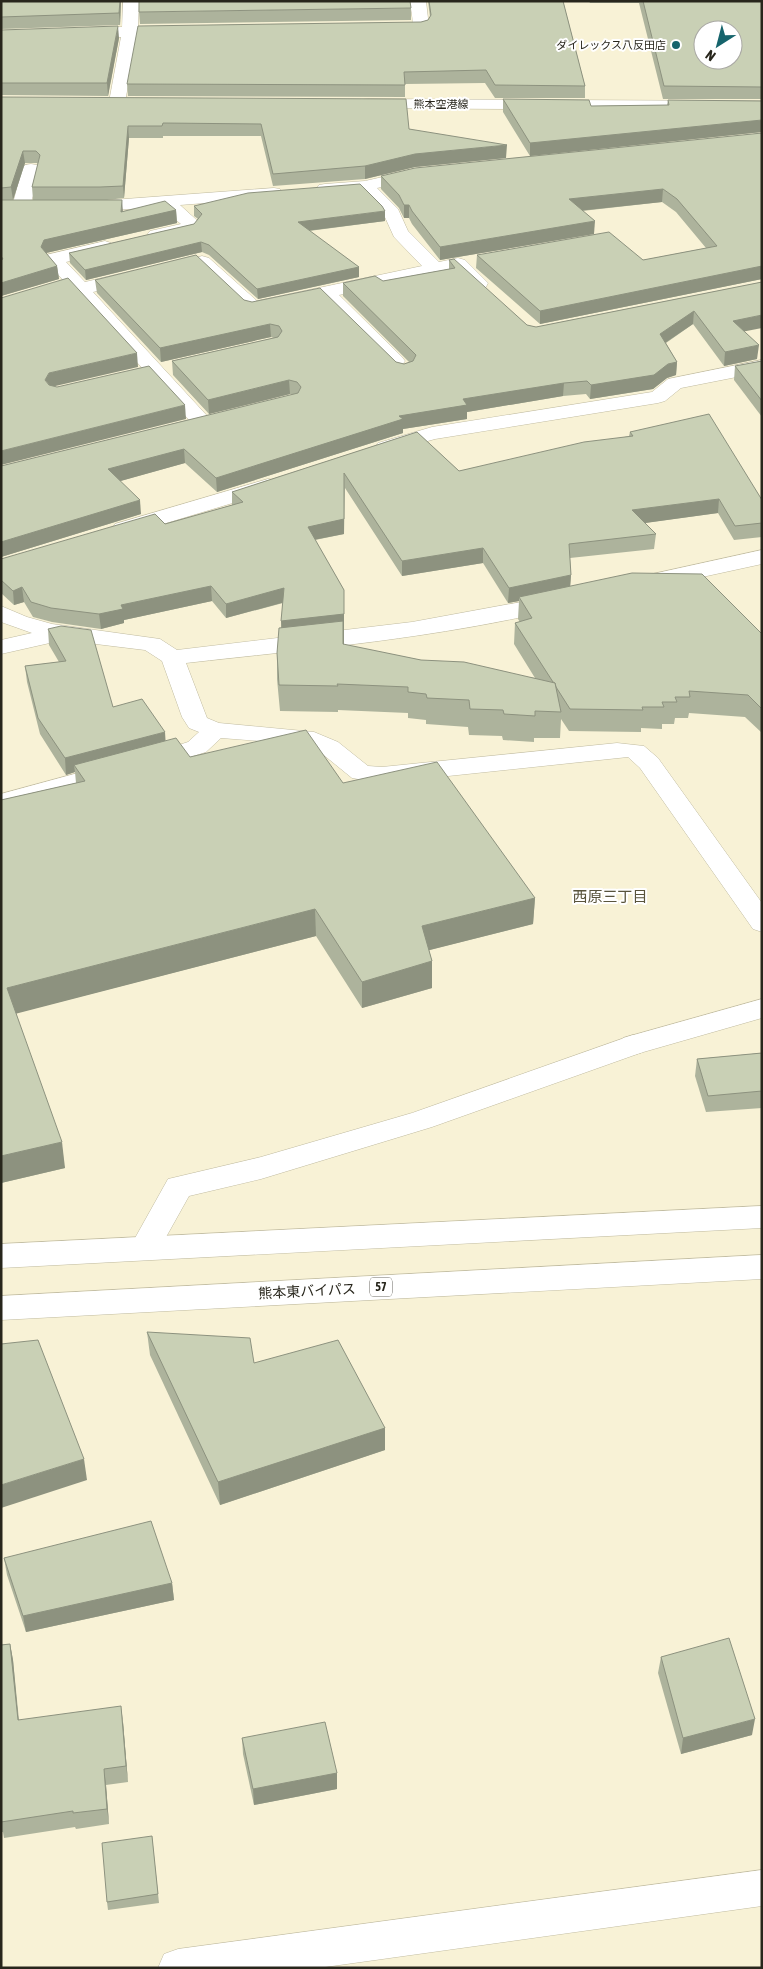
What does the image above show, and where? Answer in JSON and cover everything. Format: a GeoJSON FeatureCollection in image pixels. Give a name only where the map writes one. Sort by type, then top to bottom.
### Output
{"type":"FeatureCollection","features":[{"type":"Feature","properties":{"kind":"main road"},"geometry":{"type":"LineString","coordinates":[[117,102],[130,31],[130,1]]}},
{"type":"Feature","properties":{"kind":"main road"},"geometry":{"type":"LineString","coordinates":[[373,28],[421,27],[418,1]]}},
{"type":"Feature","properties":{"kind":"main road"},"geometry":{"type":"LineString","coordinates":[[61,34],[188,30]]}},
{"type":"Feature","properties":{"kind":"main road"},"geometry":{"type":"LineString","coordinates":[[98,102],[137,102]]}},
{"type":"Feature","properties":{"kind":"main road","name":"熊本空港線"},"geometry":{"type":"LineString","coordinates":[[352,104],[762,106]]}},
{"type":"Feature","properties":{"kind":"main road"},"geometry":{"type":"LineString","coordinates":[[21,207],[32,170]]}},
{"type":"Feature","properties":{"kind":"main road"},"geometry":{"type":"LineString","coordinates":[[308,190],[365,186],[432,172]]}},
{"type":"Feature","properties":{"kind":"main road"},"geometry":{"type":"LineString","coordinates":[[365,186],[392,213],[400,233],[434,268]]}},
{"type":"Feature","properties":{"kind":"main road"},"geometry":{"type":"LineString","coordinates":[[68,207],[101,207],[289,192]]}},
{"type":"Feature","properties":{"kind":"main road"},"geometry":{"type":"LineString","coordinates":[[140,239],[188,228],[192,224],[164,201]]}},
{"type":"Feature","properties":{"kind":"main road"},"geometry":{"type":"LineString","coordinates":[[1,207],[40,207]]}},
{"type":"Feature","properties":{"kind":"main road"},"geometry":{"type":"LineString","coordinates":[[120,243],[53,259],[70,286],[165,369],[212,421],[155,435]]}},
{"type":"Feature","properties":{"kind":"main road"},"geometry":{"type":"LineString","coordinates":[[182,265],[201,260],[254,308],[434,268],[468,263],[493,296]]}},
{"type":"Feature","properties":{"kind":"main road"},"geometry":{"type":"LineString","coordinates":[[70,286],[145,273]]}},
{"type":"Feature","properties":{"kind":"main road"},"geometry":{"type":"LineString","coordinates":[[325,292],[404,370]]}},
{"type":"Feature","properties":{"kind":"main road"},"geometry":{"type":"LineString","coordinates":[[370,453],[432,433],[658,396],[675,383],[762,366]]}},
{"type":"Feature","properties":{"kind":"main road"},"geometry":{"type":"LineString","coordinates":[[136,375],[165,369]]}},
{"type":"Feature","properties":{"kind":"main road"},"geometry":{"type":"LineString","coordinates":[[104,534],[289,479]]}},
{"type":"Feature","properties":{"kind":"main road"},"geometry":{"type":"LineString","coordinates":[[627,586],[762,557]]}},
{"type":"Feature","properties":{"kind":"main road"},"geometry":{"type":"LineString","coordinates":[[172,658],[384,633],[465,621],[570,599]]}},
{"type":"Feature","properties":{"kind":"main road"},"geometry":{"type":"LineString","coordinates":[[1,613],[29,625],[63,634],[152,644],[172,658],[198,723],[215,730],[305,737],[329,747],[361,772],[375,775],[617,750],[635,750],[649,762],[762,923]]}},
{"type":"Feature","properties":{"kind":"main road"},"geometry":{"type":"LineString","coordinates":[[1,647],[63,634]]}},
{"type":"Feature","properties":{"kind":"main road"},"geometry":{"type":"LineString","coordinates":[[1,802],[185,752],[202,743],[215,730]]}},
{"type":"Feature","properties":{"kind":"main road"},"geometry":{"type":"LineString","coordinates":[[145,1247],[179,1186],[262,1168],[422,1120],[633,1045],[762,1008]]}},
{"type":"Feature","properties":{"kind":"main road"},"geometry":{"type":"LineString","coordinates":[[1,1256],[145,1247],[762,1217]]}},
{"type":"Feature","properties":{"kind":"main road","name":"熊本東バイパス"},"geometry":{"type":"LineString","coordinates":[[1,1308],[762,1267]]}},
{"type":"Feature","properties":{"kind":"main road"},"geometry":{"type":"LineString","coordinates":[[178,1968],[762,1888]]}},
{"type":"Feature","properties":{"kind":"building"},"geometry":{"type":"Polygon","coordinates":[[[1,1],[120,1],[119,13],[1,17],[1,1]]]}},
{"type":"Feature","properties":{"kind":"building"},"geometry":{"type":"Polygon","coordinates":[[[139,1],[410,1],[411,8],[139,12],[139,1]]]}},
{"type":"Feature","properties":{"kind":"building"},"geometry":{"type":"Polygon","coordinates":[[[429,1],[563,1],[585,86],[495,85],[486,70],[404,72],[405,85],[127,84],[138,26],[421,22],[428,20],[431,15],[429,1]]]}},
{"type":"Feature","properties":{"kind":"building","name":"ダイレックス八反田店"},"geometry":{"type":"Polygon","coordinates":[[[643,1],[762,1],[762,87],[664,86],[643,1]]]}},
{"type":"Feature","properties":{"kind":"building"},"geometry":{"type":"Polygon","coordinates":[[[118,26],[107,83],[1,83],[1,30],[118,26]]]}},
{"type":"Feature","properties":{"kind":"building"},"geometry":{"type":"Polygon","coordinates":[[[1,97],[406,99],[409,129],[507,145],[415,154],[365,166],[273,174],[261,124],[163,123],[162,126],[128,126],[123,186],[32,187],[40,155],[36,151],[23,151],[11,187],[1,188],[1,97]]]}},
{"type":"Feature","properties":{"kind":"building"},"geometry":{"type":"Polygon","coordinates":[[[503,99],[589,100],[591,106],[669,105],[668,100],[762,101],[762,120],[530,143],[503,99]]]}},
{"type":"Feature","properties":{"kind":"building"},"geometry":{"type":"Polygon","coordinates":[[[762,133],[762,266],[540,311],[477,255],[609,232],[643,260],[717,246],[677,199],[663,189],[569,199],[595,221],[440,247],[409,205],[404,205],[399,195],[381,176],[415,168],[762,133]]]}},
{"type":"Feature","properties":{"kind":"building"},"geometry":{"type":"Polygon","coordinates":[[[360,184],[385,211],[298,222],[359,267],[257,289],[209,245],[201,242],[85,270],[69,253],[194,224],[202,214],[194,206],[248,193],[360,184]]]}},
{"type":"Feature","properties":{"kind":"building"},"geometry":{"type":"Polygon","coordinates":[[[1,200],[122,200],[121,212],[165,201],[176,210],[44,240],[41,247],[57,266],[1,283],[1,260],[3,259],[1,256],[1,200]]]}},
{"type":"Feature","properties":{"kind":"building"},"geometry":{"type":"Polygon","coordinates":[[[196,255],[244,300],[252,302],[320,288],[396,362],[404,364],[413,361],[416,355],[343,283],[375,276],[383,281],[455,268],[449,260],[454,259],[527,325],[536,327],[762,282],[762,315],[733,321],[759,345],[725,352],[694,311],[660,334],[677,362],[668,364],[654,375],[591,385],[587,381],[564,383],[463,399],[467,405],[399,416],[403,419],[216,478],[184,449],[108,469],[140,500],[1,542],[1,466],[298,393],[301,387],[297,382],[289,380],[208,400],[172,361],[278,337],[282,331],[279,326],[270,324],[160,348],[95,280],[196,255]]]}},
{"type":"Feature","properties":{"kind":"building"},"geometry":{"type":"Polygon","coordinates":[[[68,278],[137,353],[49,373],[45,380],[49,385],[57,387],[149,366],[185,405],[1,451],[1,298],[68,278]]]}},
{"type":"Feature","properties":{"kind":"building"},"geometry":{"type":"Polygon","coordinates":[[[762,361],[762,401],[735,366],[762,361]]]}},
{"type":"Feature","properties":{"kind":"building"},"geometry":{"type":"Polygon","coordinates":[[[709,414],[762,500],[762,523],[735,526],[719,499],[632,510],[656,534],[569,544],[571,575],[509,588],[483,548],[402,561],[344,473],[344,519],[308,527],[344,590],[344,614],[281,621],[284,588],[226,604],[211,586],[121,605],[123,609],[99,614],[51,608],[31,602],[22,587],[13,591],[1,580],[1,559],[155,514],[165,524],[243,502],[232,492],[417,432],[459,471],[584,442],[633,436],[630,432],[709,414]]]}},
{"type":"Feature","properties":{"kind":"building"},"geometry":{"type":"Polygon","coordinates":[[[632,573],[702,574],[762,634],[762,709],[748,695],[689,691],[690,697],[675,697],[677,702],[662,702],[664,707],[642,707],[643,710],[570,709],[515,623],[532,618],[519,597],[632,573]]]}},
{"type":"Feature","properties":{"kind":"building"},"geometry":{"type":"Polygon","coordinates":[[[343,621],[343,644],[421,660],[464,662],[555,683],[561,712],[535,711],[535,716],[504,714],[503,710],[470,709],[469,700],[427,698],[426,694],[408,692],[408,687],[337,684],[338,686],[279,685],[277,653],[279,628],[343,621]]]}},
{"type":"Feature","properties":{"kind":"building"},"geometry":{"type":"Polygon","coordinates":[[[61,626],[91,630],[113,707],[142,699],[165,732],[65,758],[38,718],[25,666],[66,661],[48,629],[61,626]]]}},
{"type":"Feature","properties":{"kind":"building"},"geometry":{"type":"Polygon","coordinates":[[[306,730],[343,783],[437,762],[535,898],[422,926],[432,961],[362,982],[315,909],[7,988],[62,1142],[1,1156],[1,800],[85,781],[74,765],[176,738],[190,757],[306,730]]]}},
{"type":"Feature","properties":{"kind":"building"},"geometry":{"type":"Polygon","coordinates":[[[762,1053],[762,1091],[708,1096],[697,1059],[762,1053]]]}},
{"type":"Feature","properties":{"kind":"building"},"geometry":{"type":"Polygon","coordinates":[[[147,1332],[250,1338],[254,1363],[338,1340],[385,1428],[218,1482],[147,1332]]]}},
{"type":"Feature","properties":{"kind":"building"},"geometry":{"type":"Polygon","coordinates":[[[38,1340],[84,1459],[1,1485],[1,1344],[38,1340]]]}},
{"type":"Feature","properties":{"kind":"building"},"geometry":{"type":"Polygon","coordinates":[[[151,1521],[172,1583],[23,1616],[4,1558],[151,1521]]]}},
{"type":"Feature","properties":{"kind":"building"},"geometry":{"type":"Polygon","coordinates":[[[729,1638],[755,1719],[683,1738],[661,1657],[729,1638]]]}},
{"type":"Feature","properties":{"kind":"building"},"geometry":{"type":"Polygon","coordinates":[[[10,1644],[18,1720],[121,1706],[126,1766],[104,1769],[107,1809],[73,1813],[73,1811],[1,1822],[1,1645],[10,1644]]]}},
{"type":"Feature","properties":{"kind":"building"},"geometry":{"type":"Polygon","coordinates":[[[325,1722],[337,1773],[253,1789],[242,1738],[325,1722]]]}},
{"type":"Feature","properties":{"kind":"building"},"geometry":{"type":"Polygon","coordinates":[[[152,1836],[158,1894],[107,1902],[102,1843],[152,1836]]]}},
{"type":"Feature","properties":{"kind":"place","name":"ダイレックス八反田店"},"geometry":{"type":"Point","coordinates":[676,45]}},
{"type":"Feature","properties":{"kind":"district","name":"西原三丁目"},"geometry":{"type":"Point","coordinates":[610,897]}}]}
